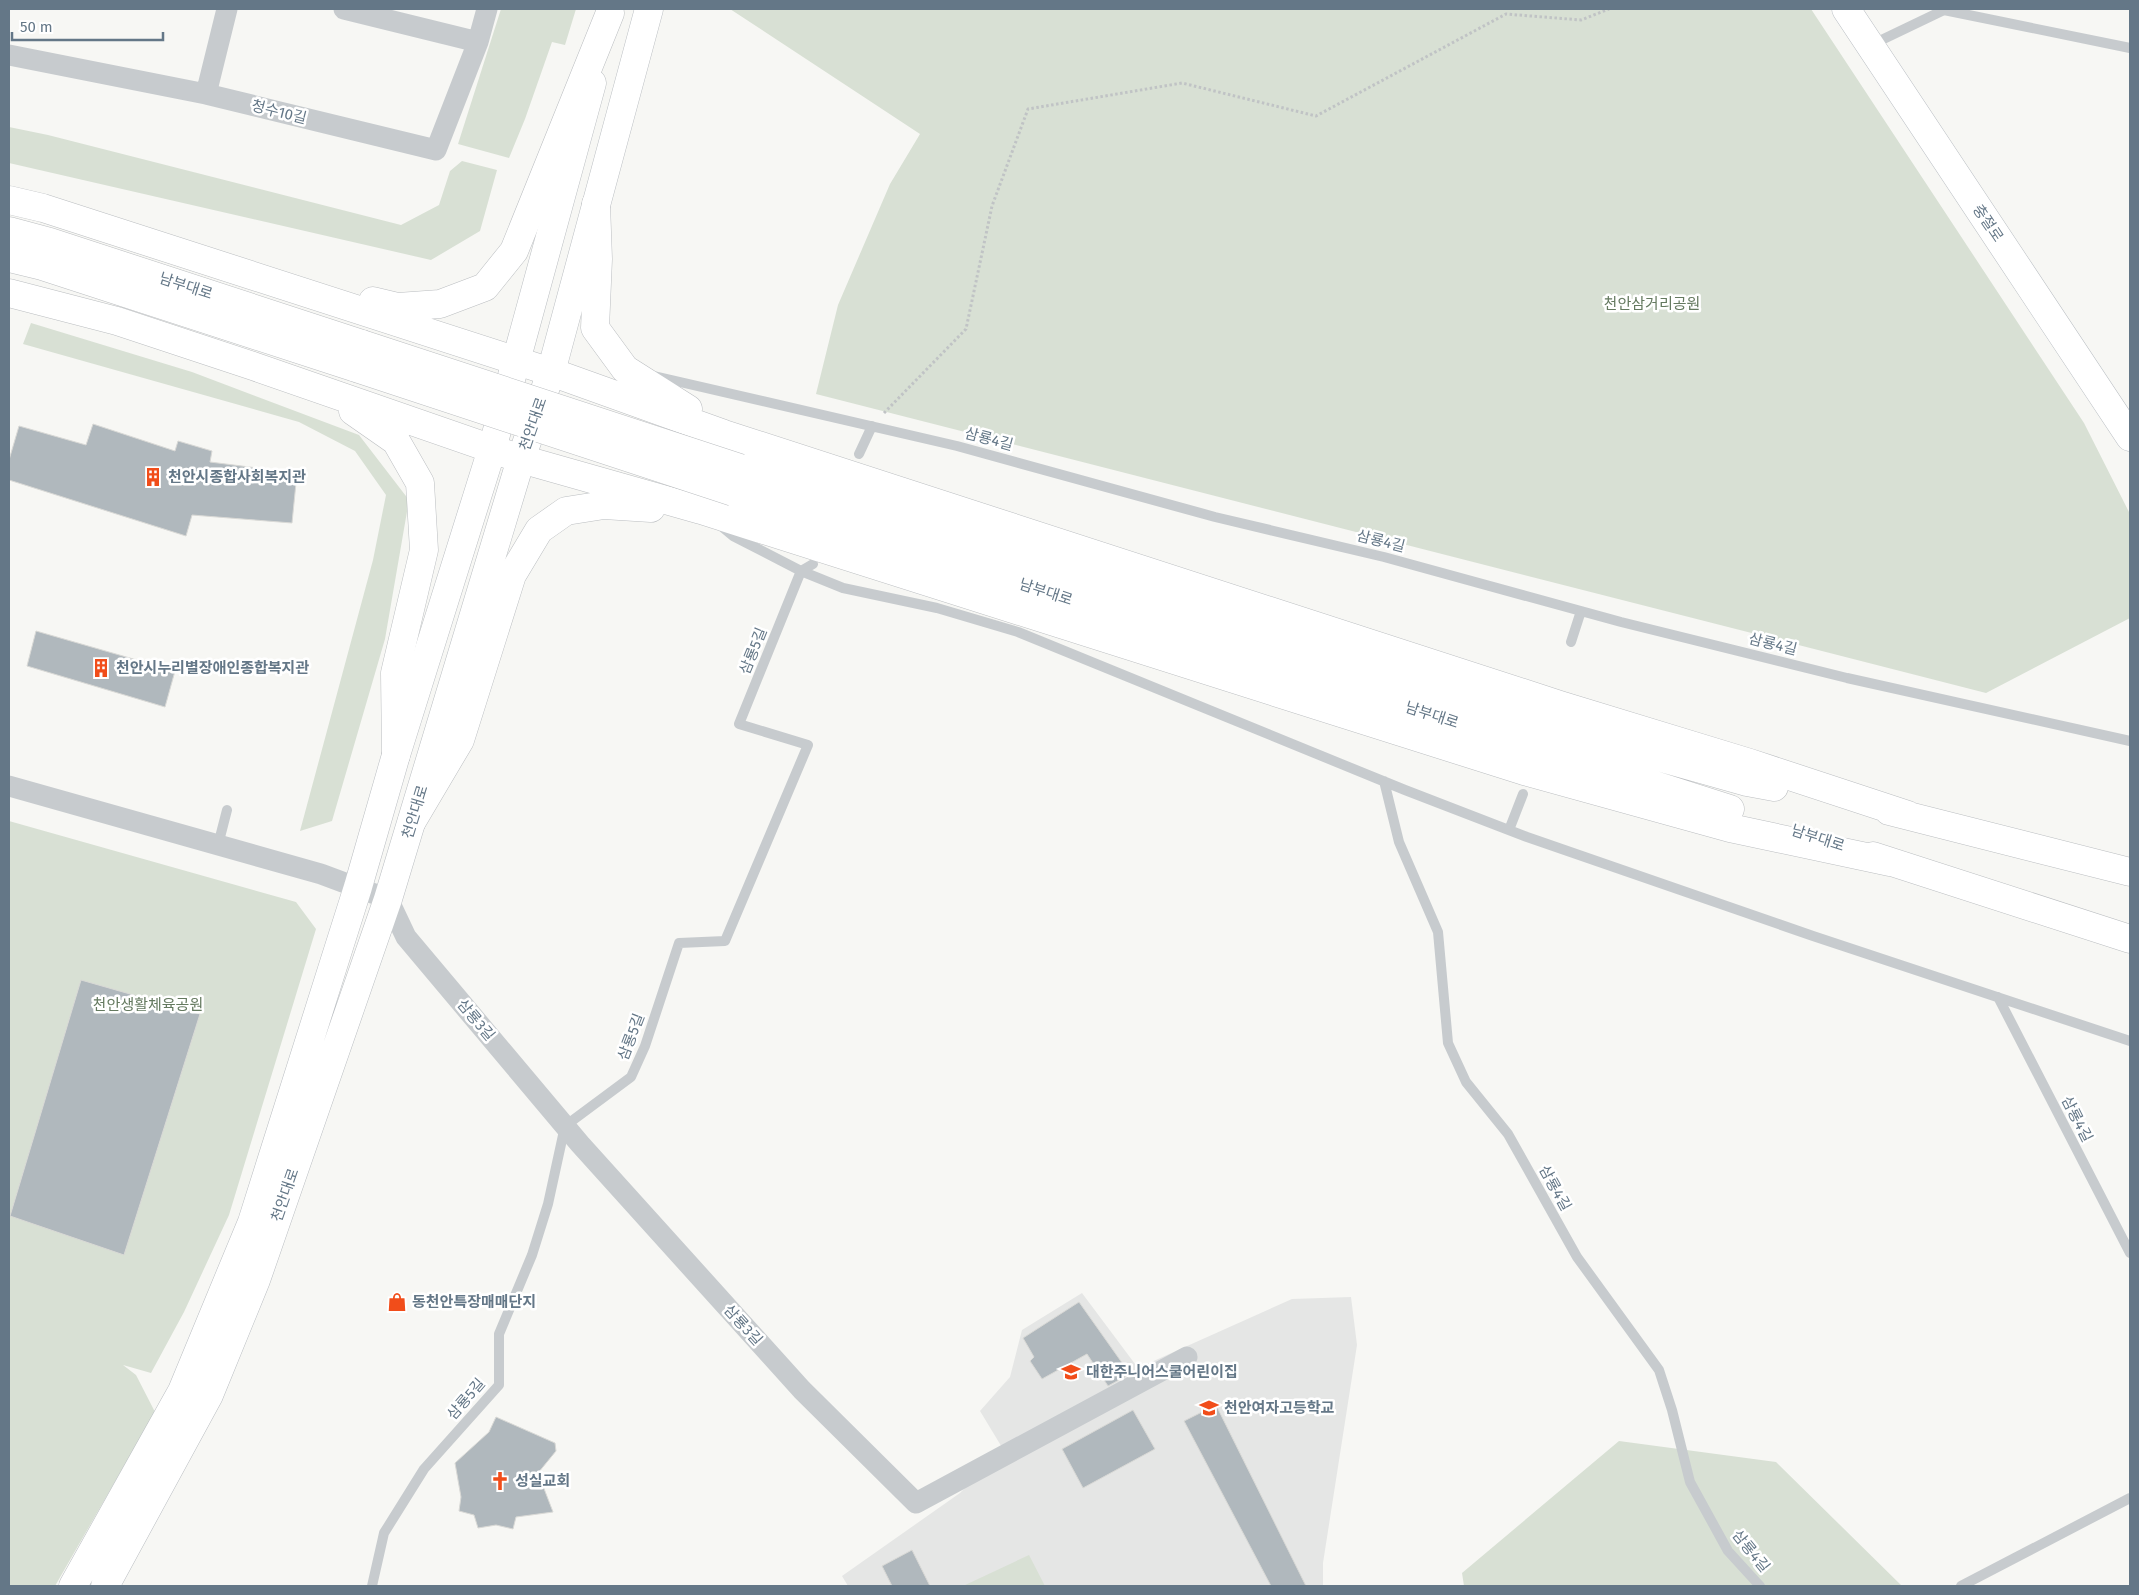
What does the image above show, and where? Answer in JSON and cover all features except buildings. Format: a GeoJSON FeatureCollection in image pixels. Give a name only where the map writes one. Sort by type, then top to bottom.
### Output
{"type":"FeatureCollection","features":[{"type":"Feature","properties":{"kind":"main road","name":"천안대로"},"geometry":{"type":"LineString","coordinates":[[105,1586],[209,1395],[256,1280],[388,898],[521,459],[551,372],[649,9]]}},
{"type":"Feature","properties":{"kind":"main road","name":"충절로"},"geometry":{"type":"LineString","coordinates":[[1846,9],[2130,437]]}},
{"type":"Feature","properties":{"kind":"main road","name":"천안대로"},"geometry":{"type":"LineString","coordinates":[[73,1586],[182,1390],[252,1222],[358,887],[396,755],[492,449],[611,11]]}},
{"type":"Feature","properties":{"kind":"main road"},"geometry":{"type":"LineString","coordinates":[[224,267],[398,307],[440,304],[485,287],[514,251],[611,11]]}},
{"type":"Feature","properties":{"kind":"main road"},"geometry":{"type":"LineString","coordinates":[[9,200],[43,208],[551,372],[724,434],[1560,705],[1750,763],[1908,815]]}},
{"type":"Feature","properties":{"kind":"main road"},"geometry":{"type":"LineString","coordinates":[[596,204],[598,259],[595,328],[625,369],[724,434]]}},
{"type":"Feature","properties":{"kind":"main road","name":"남부대로"},"geometry":{"type":"LineString","coordinates":[[9,231],[50,242],[359,356]]}},
{"type":"Feature","properties":{"kind":"main road","name":"남부대로"},"geometry":{"type":"LineString","coordinates":[[9,258],[359,356]]}},
{"type":"Feature","properties":{"kind":"main road"},"geometry":{"type":"LineString","coordinates":[[9,293],[117,320],[521,459],[701,510],[1524,771],[1730,828],[1890,862]]}},
{"type":"Feature","properties":{"kind":"main road"},"geometry":{"type":"LineString","coordinates":[[348,399],[385,394],[393,389],[402,378],[410,354],[403,337],[387,319]]}},
{"type":"Feature","properties":{"kind":"main road"},"geometry":{"type":"LineString","coordinates":[[359,356],[737,480]]}},
{"type":"Feature","properties":{"kind":"main road"},"geometry":{"type":"LineString","coordinates":[[253,366],[359,414],[396,441],[420,483],[424,550],[395,673],[396,755]]}},
{"type":"Feature","properties":{"kind":"main road","name":"남부대로"},"geometry":{"type":"LineString","coordinates":[[737,480],[1598,740],[1747,782],[1908,815],[2130,872]]}},
{"type":"Feature","properties":{"kind":"main road","name":"남부대로"},"geometry":{"type":"LineString","coordinates":[[737,480],[1890,862],[2130,939]]}},
{"type":"Feature","properties":{"kind":"main road"},"geometry":{"type":"LineString","coordinates":[[412,821],[460,740],[512,575],[539,530],[566,511],[604,505],[701,510]]}},
{"type":"Feature","properties":{"kind":"street"},"geometry":{"type":"LineString","coordinates":[[206,94],[227,9]]}},
{"type":"Feature","properties":{"kind":"street"},"geometry":{"type":"LineString","coordinates":[[344,9],[478,42]]}},
{"type":"Feature","properties":{"kind":"street","name":"청수10길"},"geometry":{"type":"LineString","coordinates":[[9,55],[206,94],[436,150],[478,42],[487,9]]}},
{"type":"Feature","properties":{"kind":"street"},"geometry":{"type":"LineString","coordinates":[[9,786],[321,874],[388,898]]}},
{"type":"Feature","properties":{"kind":"street","name":"삼룡3길"},"geometry":{"type":"LineString","coordinates":[[388,898],[406,937],[565,1126],[802,1390],[916,1503],[1187,1357]]}},
{"type":"Feature","properties":{"kind":"lane"},"geometry":{"type":"LineString","coordinates":[[1870,45],[1944,10],[2130,48]]}},
{"type":"Feature","properties":{"kind":"lane","name":"삼룡4길"},"geometry":{"type":"LineString","coordinates":[[625,369],[957,446],[1215,517],[1384,557],[1581,611],[1847,678],[2130,741]]}},
{"type":"Feature","properties":{"kind":"lane"},"geometry":{"type":"LineString","coordinates":[[859,454],[872,426]]}},
{"type":"Feature","properties":{"kind":"lane"},"geometry":{"type":"LineString","coordinates":[[701,510],[733,536],[801,571],[843,588],[937,608],[1018,632],[1509,830],[1998,998],[2130,1041]]}},
{"type":"Feature","properties":{"kind":"lane"},"geometry":{"type":"LineString","coordinates":[[801,571],[813,564]]}},
{"type":"Feature","properties":{"kind":"lane","name":"삼룡5길"},"geometry":{"type":"LineString","coordinates":[[372,1586],[384,1533],[424,1469],[499,1386],[499,1334],[532,1255],[548,1204],[565,1126],[631,1077],[645,1046],[679,943],[725,941],[805,754],[808,745],[739,724],[801,571]]}},
{"type":"Feature","properties":{"kind":"lane"},"geometry":{"type":"LineString","coordinates":[[1571,642],[1581,611]]}},
{"type":"Feature","properties":{"kind":"lane","name":"삼룡4길"},"geometry":{"type":"LineString","coordinates":[[1384,781],[1399,842],[1438,932],[1448,1043],[1462,1074],[1466,1082],[1508,1134],[1576,1257],[1659,1370],[1672,1410],[1690,1482],[1728,1551],[1760,1586]]}},
{"type":"Feature","properties":{"kind":"lane"},"geometry":{"type":"LineString","coordinates":[[1509,830],[1523,794]]}},
{"type":"Feature","properties":{"kind":"lane"},"geometry":{"type":"LineString","coordinates":[[218,845],[227,810]]}},
{"type":"Feature","properties":{"kind":"lane","name":"삼룡4길"},"geometry":{"type":"LineString","coordinates":[[1998,998],[2130,1254]]}},
{"type":"Feature","properties":{"kind":"lane"},"geometry":{"type":"LineString","coordinates":[[1961,1586],[2130,1498]]}},
{"type":"Feature","properties":{"kind":"path"},"geometry":{"type":"LineString","coordinates":[[872,426],[966,329],[992,206],[1028,108],[1182,82],[1316,116],[1506,14],[1580,20],[1609,9]]}},
{"type":"Feature","properties":{"kind":"shaded area","name":"천안여자고등학교"},"geometry":{"type":"Polygon","coordinates":[[[1082,1293],[1138,1368],[1292,1299],[1351,1297],[1357,1345],[1323,1563],[1323,1586],[848,1586],[842,1576],[960,1493],[1003,1449],[980,1411],[1010,1377],[1022,1330],[1082,1293]]]}},
{"type":"Feature","properties":{"kind":"green space"},"geometry":{"type":"Polygon","coordinates":[[[501,9],[576,9],[565,45],[552,42],[509,158],[458,144],[501,9]]]}},
{"type":"Feature","properties":{"kind":"green space","name":"천안삼거리공원"},"geometry":{"type":"Polygon","coordinates":[[[730,9],[1811,9],[2084,423],[2130,514],[2130,618],[1986,693],[816,394],[838,305],[890,184],[920,134],[730,9]]]}},
{"type":"Feature","properties":{"kind":"green space"},"geometry":{"type":"Polygon","coordinates":[[[9,127],[48,135],[401,225],[439,205],[450,171],[462,161],[497,170],[480,231],[431,260],[9,163],[9,127]]]}},
{"type":"Feature","properties":{"kind":"green space"},"geometry":{"type":"Polygon","coordinates":[[[31,323],[192,372],[359,435],[409,500],[385,639],[332,821],[300,831],[373,560],[386,495],[355,451],[299,422],[23,344],[31,323]]]}},
{"type":"Feature","properties":{"kind":"green space","name":"천안생활체육공원"},"geometry":{"type":"Polygon","coordinates":[[[9,821],[296,902],[316,929],[229,1215],[184,1312],[151,1373],[123,1365],[136,1375],[155,1412],[55,1586],[9,1586],[9,821]]]}},
{"type":"Feature","properties":{"kind":"green space"},"geometry":{"type":"Polygon","coordinates":[[[1619,1441],[1776,1462],[1902,1586],[1464,1586],[1462,1573],[1619,1441]]]}},
{"type":"Feature","properties":{"kind":"green space"},"geometry":{"type":"Polygon","coordinates":[[[1029,1555],[1045,1586],[963,1586],[1029,1555]]]}},
{"type":"Feature","properties":{"kind":"place","name":"천안시종합사회복지관"},"geometry":{"type":"Point","coordinates":[153,477]}},
{"type":"Feature","properties":{"kind":"place","name":"천안시누리별장애인종합복지관"},"geometry":{"type":"Point","coordinates":[101,668]}},
{"type":"Feature","properties":{"kind":"place","name":"동천안특장매매단지"},"geometry":{"type":"Point","coordinates":[397,1302]}},
{"type":"Feature","properties":{"kind":"place","name":"대한주니어스쿨어린이집"},"geometry":{"type":"Point","coordinates":[1071,1372]}},
{"type":"Feature","properties":{"kind":"place","name":"천안여자고등학교"},"geometry":{"type":"Point","coordinates":[1209,1408]}},
{"type":"Feature","properties":{"kind":"place","name":"성실교회"},"geometry":{"type":"Point","coordinates":[500,1481]}}]}
